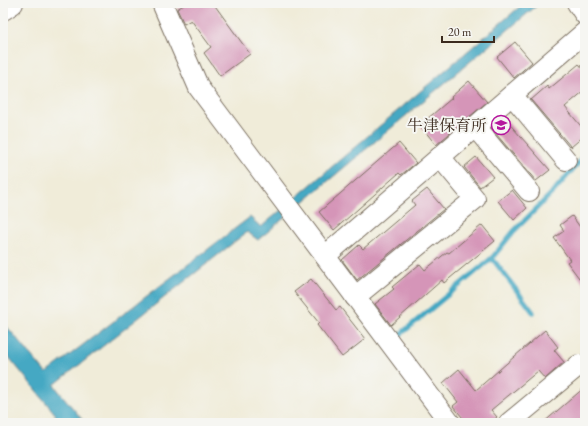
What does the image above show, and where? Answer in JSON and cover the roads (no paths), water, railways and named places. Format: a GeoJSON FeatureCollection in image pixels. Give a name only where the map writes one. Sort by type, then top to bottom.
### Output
{"type":"FeatureCollection","features":[{"type":"Feature","properties":{"kind":"main road"},"geometry":{"type":"LineString","coordinates":[[3,9],[12,3]]}},
{"type":"Feature","properties":{"kind":"street"},"geometry":{"type":"LineString","coordinates":[[162,3],[198,88],[450,423]]}},
{"type":"Feature","properties":{"kind":"street"},"geometry":{"type":"LineString","coordinates":[[577,3],[585,15]]}},
{"type":"Feature","properties":{"kind":"street"},"geometry":{"type":"LineString","coordinates":[[325,256],[585,32]]}},
{"type":"Feature","properties":{"kind":"street"},"geometry":{"type":"LineString","coordinates":[[512,95],[566,160]]}},
{"type":"Feature","properties":{"kind":"street"},"geometry":{"type":"LineString","coordinates":[[475,127],[529,191]]}},
{"type":"Feature","properties":{"kind":"street"},"geometry":{"type":"LineString","coordinates":[[356,297],[475,199],[440,157]]}},
{"type":"Feature","properties":{"kind":"street"},"geometry":{"type":"LineString","coordinates":[[509,423],[578,365]]}},
{"type":"Feature","properties":{"kind":"water"},"geometry":{"type":"Polygon","coordinates":[[[524,3],[540,3],[258,240],[247,232],[54,385],[85,423],[47,423],[56,415],[3,350],[3,322],[46,373],[250,217],[261,227],[524,3]]]}},
{"type":"Feature","properties":{"kind":"waterway"},"geometry":{"type":"LineString","coordinates":[[396,338],[492,258],[514,231],[554,191],[585,155]]}},
{"type":"Feature","properties":{"kind":"waterway"},"geometry":{"type":"LineString","coordinates":[[492,258],[533,312]]}},
{"type":"Feature","properties":{"kind":"place","name":"牛津保育所"},"geometry":{"type":"Point","coordinates":[501,125]}}]}
